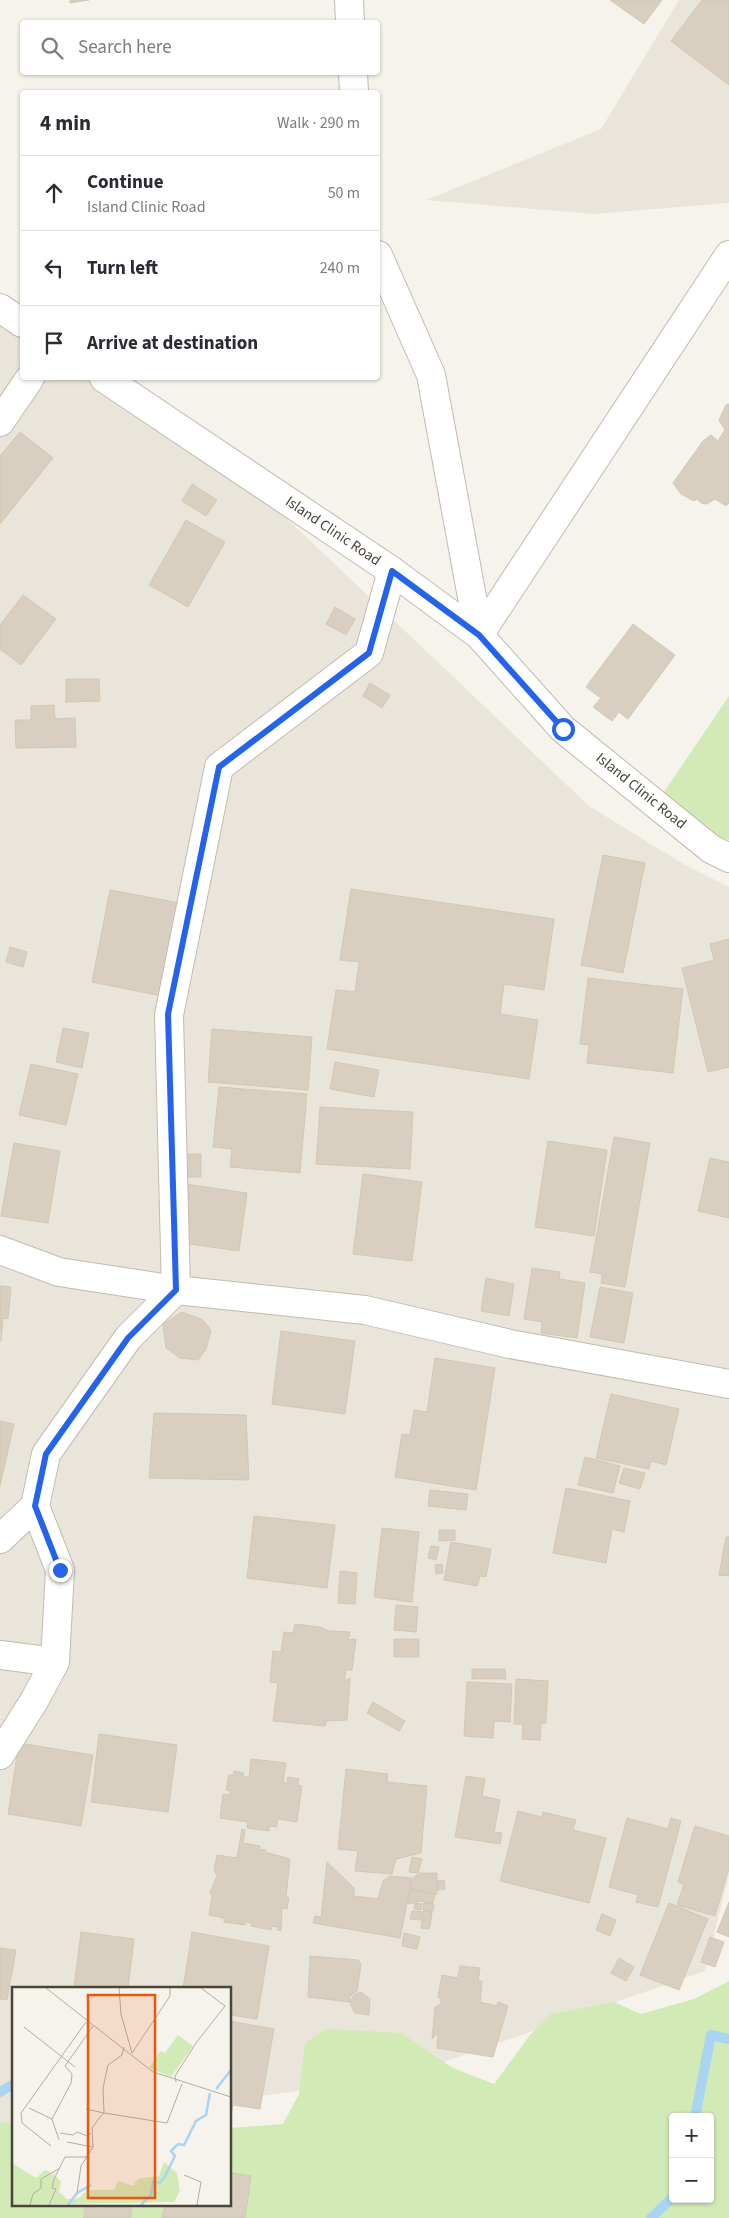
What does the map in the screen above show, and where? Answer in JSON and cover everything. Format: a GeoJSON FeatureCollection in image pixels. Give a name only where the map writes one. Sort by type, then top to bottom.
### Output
{"type":"FeatureCollection","features":[{"type":"Feature","properties":{"kind":"street"},"geometry":{"type":"LineString","coordinates":[[349,0],[350,20]]}},
{"type":"Feature","properties":{"kind":"street"},"geometry":{"type":"LineString","coordinates":[[353,75],[354,90]]}},
{"type":"Feature","properties":{"kind":"street"},"geometry":{"type":"LineString","coordinates":[[479,635],[729,255]]}},
{"type":"Feature","properties":{"kind":"street"},"geometry":{"type":"LineString","coordinates":[[380,260],[431,375],[479,635]]}},
{"type":"Feature","properties":{"kind":"street"},"geometry":{"type":"LineString","coordinates":[[0,308],[20,322]]}},
{"type":"Feature","properties":{"kind":"street"},"geometry":{"type":"LineString","coordinates":[[0,422],[29,380]]}},
{"type":"Feature","properties":{"kind":"street","name":"Island Clinic Road"},"geometry":{"type":"LineString","coordinates":[[107,380],[392,571],[479,635],[563,729],[712,848],[729,858]]}},
{"type":"Feature","properties":{"kind":"street"},"geometry":{"type":"LineString","coordinates":[[0,1755],[34,1701],[55,1662],[60,1570],[35,1506],[46,1454],[128,1338],[176,1290],[168,1014],[219,767],[369,653],[392,571]]}},
{"type":"Feature","properties":{"kind":"street"},"geometry":{"type":"LineString","coordinates":[[0,1250],[59,1272],[176,1290],[365,1310],[510,1344],[729,1384]]}},
{"type":"Feature","properties":{"kind":"street"},"geometry":{"type":"LineString","coordinates":[[0,1539],[35,1506]]}},
{"type":"Feature","properties":{"kind":"street"},"geometry":{"type":"LineString","coordinates":[[0,1655],[55,1662]]}},
{"type":"Feature","properties":{"kind":"shaded area"},"geometry":{"type":"Polygon","coordinates":[[[679,0],[729,0],[729,203],[593,214],[426,200],[601,129],[679,0]]]}},
{"type":"Feature","properties":{"kind":"shaded area"},"geometry":{"type":"Polygon","coordinates":[[[0,292],[20,306],[20,380],[127,380],[177,414],[589,806],[685,865],[729,887],[729,1874],[705,1971],[398,2078],[231,2100],[231,1987],[12,1987],[12,2206],[21,2206],[63,2218],[0,2218],[0,292]]]}},
{"type":"Feature","properties":{"kind":"green space"},"geometry":{"type":"Polygon","coordinates":[[[729,696],[729,840],[716,836],[662,795],[729,696]]]}},
{"type":"Feature","properties":{"kind":"green space"},"geometry":{"type":"Polygon","coordinates":[[[729,1981],[729,2218],[0,2218],[0,2123],[12,2121],[12,2206],[231,2206],[231,2128],[283,2124],[299,2094],[305,2043],[327,2029],[401,2033],[453,2068],[494,2084],[530,2035],[551,2014],[614,2002],[641,2014],[694,1999],[729,1981]]]}},
{"type":"Feature","properties":{"kind":"building"},"geometry":{"type":"Polygon","coordinates":[[[70,0],[89,0],[70,3],[70,0]]]}},
{"type":"Feature","properties":{"kind":"building"},"geometry":{"type":"Polygon","coordinates":[[[610,0],[662,0],[644,24],[610,0]]]}},
{"type":"Feature","properties":{"kind":"building"},"geometry":{"type":"Polygon","coordinates":[[[702,0],[729,0],[729,85],[671,41],[702,0]]]}},
{"type":"Feature","properties":{"kind":"building"},"geometry":{"type":"Polygon","coordinates":[[[729,404],[729,503],[726,506],[715,499],[707,504],[701,503],[697,499],[694,501],[681,494],[673,483],[703,441],[711,435],[718,441],[725,430],[719,420],[726,405],[729,404]]]}},
{"type":"Feature","properties":{"kind":"building"},"geometry":{"type":"Polygon","coordinates":[[[20,432],[53,458],[0,524],[0,456],[20,432]]]}},
{"type":"Feature","properties":{"kind":"building"},"geometry":{"type":"Polygon","coordinates":[[[192,484],[217,500],[206,516],[182,501],[192,484]]]}},
{"type":"Feature","properties":{"kind":"building"},"geometry":{"type":"Polygon","coordinates":[[[186,520],[225,542],[188,607],[149,585],[186,520]]]}},
{"type":"Feature","properties":{"kind":"building"},"geometry":{"type":"Polygon","coordinates":[[[23,595],[56,619],[21,665],[0,649],[0,625],[23,595]]]}},
{"type":"Feature","properties":{"kind":"building"},"geometry":{"type":"Polygon","coordinates":[[[335,607],[355,619],[346,635],[326,624],[335,607]]]}},
{"type":"Feature","properties":{"kind":"building"},"geometry":{"type":"Polygon","coordinates":[[[633,624],[675,655],[628,719],[619,712],[612,721],[593,707],[601,698],[586,687],[633,624]]]}},
{"type":"Feature","properties":{"kind":"building"},"geometry":{"type":"Polygon","coordinates":[[[66,679],[99,679],[100,701],[66,702],[66,679]]]}},
{"type":"Feature","properties":{"kind":"building"},"geometry":{"type":"Polygon","coordinates":[[[370,683],[390,695],[382,708],[363,696],[370,683]]]}},
{"type":"Feature","properties":{"kind":"building"},"geometry":{"type":"Polygon","coordinates":[[[54,705],[55,719],[75,718],[76,747],[16,748],[15,720],[31,720],[31,706],[54,705]]]}},
{"type":"Feature","properties":{"kind":"building"},"geometry":{"type":"Polygon","coordinates":[[[603,855],[645,863],[623,973],[581,965],[603,855]]]}},
{"type":"Feature","properties":{"kind":"building"},"geometry":{"type":"Polygon","coordinates":[[[351,889],[554,919],[544,990],[504,984],[500,1014],[538,1020],[529,1079],[327,1049],[336,990],[355,992],[359,962],[340,960],[351,889]]]}},
{"type":"Feature","properties":{"kind":"building"},"geometry":{"type":"Polygon","coordinates":[[[110,890],[180,903],[162,996],[92,982],[110,890]]]}},
{"type":"Feature","properties":{"kind":"building"},"geometry":{"type":"Polygon","coordinates":[[[729,939],[729,1067],[708,1072],[682,968],[714,960],[710,944],[729,939]]]}},
{"type":"Feature","properties":{"kind":"building"},"geometry":{"type":"Polygon","coordinates":[[[10,947],[27,952],[23,967],[6,962],[10,947]]]}},
{"type":"Feature","properties":{"kind":"building"},"geometry":{"type":"Polygon","coordinates":[[[588,978],[683,989],[673,1073],[587,1063],[589,1045],[580,1044],[588,978]]]}},
{"type":"Feature","properties":{"kind":"building"},"geometry":{"type":"Polygon","coordinates":[[[63,1028],[89,1033],[82,1068],[56,1062],[63,1028]]]}},
{"type":"Feature","properties":{"kind":"building"},"geometry":{"type":"Polygon","coordinates":[[[212,1029],[312,1037],[308,1090],[208,1082],[212,1029]]]}},
{"type":"Feature","properties":{"kind":"building"},"geometry":{"type":"Polygon","coordinates":[[[335,1062],[379,1070],[374,1097],[330,1089],[335,1062]]]}},
{"type":"Feature","properties":{"kind":"building"},"geometry":{"type":"Polygon","coordinates":[[[31,1064],[78,1074],[66,1125],[19,1115],[31,1064]]]}},
{"type":"Feature","properties":{"kind":"building"},"geometry":{"type":"Polygon","coordinates":[[[219,1087],[307,1094],[300,1173],[230,1167],[232,1149],[213,1147],[219,1087]]]}},
{"type":"Feature","properties":{"kind":"building"},"geometry":{"type":"Polygon","coordinates":[[[320,1107],[413,1112],[410,1169],[316,1164],[320,1107]]]}},
{"type":"Feature","properties":{"kind":"building"},"geometry":{"type":"Polygon","coordinates":[[[614,1137],[650,1143],[625,1287],[601,1283],[602,1274],[590,1272],[614,1137]]]}},
{"type":"Feature","properties":{"kind":"building"},"geometry":{"type":"Polygon","coordinates":[[[548,1141],[607,1150],[594,1236],[535,1227],[548,1141]]]}},
{"type":"Feature","properties":{"kind":"building"},"geometry":{"type":"Polygon","coordinates":[[[14,1143],[60,1151],[48,1223],[1,1216],[14,1143]]]}},
{"type":"Feature","properties":{"kind":"building"},"geometry":{"type":"Polygon","coordinates":[[[185,1154],[201,1154],[201,1177],[185,1177],[185,1154]]]}},
{"type":"Feature","properties":{"kind":"building"},"geometry":{"type":"Polygon","coordinates":[[[710,1158],[729,1162],[729,1218],[698,1211],[710,1158]]]}},
{"type":"Feature","properties":{"kind":"building"},"geometry":{"type":"Polygon","coordinates":[[[363,1174],[422,1182],[412,1261],[353,1254],[363,1174]]]}},
{"type":"Feature","properties":{"kind":"building"},"geometry":{"type":"Polygon","coordinates":[[[179,1183],[247,1193],[239,1251],[170,1241],[179,1183]]]}},
{"type":"Feature","properties":{"kind":"building"},"geometry":{"type":"Polygon","coordinates":[[[532,1268],[560,1272],[559,1279],[585,1283],[577,1338],[541,1333],[542,1322],[524,1319],[532,1268]]]}},
{"type":"Feature","properties":{"kind":"building"},"geometry":{"type":"Polygon","coordinates":[[[486,1278],[514,1284],[509,1316],[481,1311],[486,1278]]]}},
{"type":"Feature","properties":{"kind":"building"},"geometry":{"type":"Polygon","coordinates":[[[0,1286],[11,1287],[8,1319],[3,1318],[1,1341],[0,1286]]]}},
{"type":"Feature","properties":{"kind":"building"},"geometry":{"type":"Polygon","coordinates":[[[600,1287],[633,1293],[624,1343],[590,1337],[600,1287]]]}},
{"type":"Feature","properties":{"kind":"building"},"geometry":{"type":"Polygon","coordinates":[[[182,1312],[203,1320],[211,1330],[206,1349],[198,1360],[180,1358],[166,1348],[163,1324],[182,1312]]]}},
{"type":"Feature","properties":{"kind":"building"},"geometry":{"type":"Polygon","coordinates":[[[281,1331],[355,1341],[345,1414],[272,1404],[281,1331]]]}},
{"type":"Feature","properties":{"kind":"building"},"geometry":{"type":"Polygon","coordinates":[[[435,1358],[495,1368],[476,1490],[395,1477],[402,1434],[410,1435],[414,1410],[427,1412],[435,1358]]]}},
{"type":"Feature","properties":{"kind":"building"},"geometry":{"type":"Polygon","coordinates":[[[611,1394],[679,1409],[666,1465],[651,1461],[649,1469],[596,1458],[611,1394]]]}},
{"type":"Feature","properties":{"kind":"building"},"geometry":{"type":"Polygon","coordinates":[[[154,1413],[246,1415],[249,1480],[149,1478],[154,1413]]]}},
{"type":"Feature","properties":{"kind":"building"},"geometry":{"type":"Polygon","coordinates":[[[0,1421],[14,1424],[0,1486],[0,1421]]]}},
{"type":"Feature","properties":{"kind":"building"},"geometry":{"type":"Polygon","coordinates":[[[585,1457],[620,1466],[613,1493],[578,1485],[585,1457]]]}},
{"type":"Feature","properties":{"kind":"building"},"geometry":{"type":"Polygon","coordinates":[[[624,1468],[645,1473],[640,1489],[619,1483],[624,1468]]]}},
{"type":"Feature","properties":{"kind":"building"},"geometry":{"type":"Polygon","coordinates":[[[566,1488],[630,1501],[624,1532],[612,1529],[606,1563],[553,1553],[566,1488]]]}},
{"type":"Feature","properties":{"kind":"building"},"geometry":{"type":"Polygon","coordinates":[[[430,1490],[468,1494],[466,1510],[428,1506],[430,1490]]]}},
{"type":"Feature","properties":{"kind":"building"},"geometry":{"type":"Polygon","coordinates":[[[254,1516],[335,1525],[327,1588],[247,1578],[254,1516]]]}},
{"type":"Feature","properties":{"kind":"building"},"geometry":{"type":"Polygon","coordinates":[[[382,1528],[419,1532],[412,1602],[374,1597],[382,1528]]]}},
{"type":"Feature","properties":{"kind":"building"},"geometry":{"type":"Polygon","coordinates":[[[439,1530],[455,1530],[455,1540],[439,1541],[439,1530]]]}},
{"type":"Feature","properties":{"kind":"building"},"geometry":{"type":"Polygon","coordinates":[[[726,1537],[729,1537],[729,1576],[719,1575],[726,1537]]]}},
{"type":"Feature","properties":{"kind":"building"},"geometry":{"type":"Polygon","coordinates":[[[451,1542],[491,1549],[486,1577],[480,1576],[477,1586],[444,1580],[451,1542]]]}},
{"type":"Feature","properties":{"kind":"building"},"geometry":{"type":"Polygon","coordinates":[[[431,1546],[439,1547],[436,1560],[428,1558],[431,1546]]]}},
{"type":"Feature","properties":{"kind":"building"},"geometry":{"type":"Polygon","coordinates":[[[442,1564],[443,1573],[436,1574],[435,1565],[442,1564]]]}},
{"type":"Feature","properties":{"kind":"building"},"geometry":{"type":"Polygon","coordinates":[[[340,1571],[357,1573],[355,1604],[338,1603],[340,1571]]]}},
{"type":"Feature","properties":{"kind":"building"},"geometry":{"type":"Polygon","coordinates":[[[396,1605],[418,1607],[416,1632],[394,1630],[396,1605]]]}},
{"type":"Feature","properties":{"kind":"building"},"geometry":{"type":"Polygon","coordinates":[[[295,1624],[320,1627],[329,1631],[350,1632],[348,1640],[356,1639],[352,1670],[346,1670],[344,1681],[350,1678],[347,1720],[326,1721],[325,1726],[273,1721],[278,1683],[270,1682],[273,1651],[281,1652],[284,1632],[293,1633],[295,1624]]]}},
{"type":"Feature","properties":{"kind":"building"},"geometry":{"type":"Polygon","coordinates":[[[394,1639],[419,1639],[419,1657],[394,1657],[394,1639]]]}},
{"type":"Feature","properties":{"kind":"building"},"geometry":{"type":"Polygon","coordinates":[[[472,1669],[505,1669],[506,1679],[472,1679],[472,1669]]]}},
{"type":"Feature","properties":{"kind":"building"},"geometry":{"type":"Polygon","coordinates":[[[516,1679],[548,1681],[546,1723],[541,1723],[540,1740],[522,1739],[523,1724],[514,1724],[516,1679]]]}},
{"type":"Feature","properties":{"kind":"building"},"geometry":{"type":"Polygon","coordinates":[[[467,1682],[512,1684],[510,1722],[494,1721],[493,1738],[464,1736],[467,1682]]]}},
{"type":"Feature","properties":{"kind":"building"},"geometry":{"type":"Polygon","coordinates":[[[373,1702],[405,1721],[399,1731],[367,1713],[373,1702]]]}},
{"type":"Feature","properties":{"kind":"building"},"geometry":{"type":"Polygon","coordinates":[[[99,1734],[177,1745],[168,1812],[91,1802],[99,1734]]]}},
{"type":"Feature","properties":{"kind":"building"},"geometry":{"type":"Polygon","coordinates":[[[19,1743],[93,1755],[81,1826],[8,1814],[19,1743]]]}},
{"type":"Feature","properties":{"kind":"building"},"geometry":{"type":"Polygon","coordinates":[[[251,1759],[286,1763],[283,1782],[287,1783],[288,1777],[299,1779],[298,1785],[302,1786],[297,1822],[278,1819],[276,1827],[269,1826],[269,1831],[247,1828],[248,1822],[220,1818],[223,1794],[230,1795],[230,1791],[226,1790],[229,1775],[233,1775],[234,1771],[244,1773],[243,1777],[249,1777],[251,1759]]]}},
{"type":"Feature","properties":{"kind":"building"},"geometry":{"type":"Polygon","coordinates":[[[346,1769],[388,1774],[387,1782],[427,1786],[421,1853],[396,1859],[392,1874],[355,1871],[358,1851],[338,1849],[346,1769]]]}},
{"type":"Feature","properties":{"kind":"building"},"geometry":{"type":"Polygon","coordinates":[[[466,1776],[485,1779],[482,1796],[500,1800],[494,1832],[502,1833],[500,1844],[455,1837],[466,1776]]]}},
{"type":"Feature","properties":{"kind":"building"},"geometry":{"type":"Polygon","coordinates":[[[518,1811],[542,1817],[543,1812],[576,1820],[573,1830],[606,1838],[589,1903],[500,1881],[518,1811]]]}},
{"type":"Feature","properties":{"kind":"building"},"geometry":{"type":"Polygon","coordinates":[[[627,1818],[668,1829],[671,1818],[681,1821],[658,1907],[636,1902],[638,1895],[609,1887],[627,1818]]]}},
{"type":"Feature","properties":{"kind":"building"},"geometry":{"type":"Polygon","coordinates":[[[695,1826],[729,1836],[729,1868],[715,1916],[677,1905],[684,1884],[678,1882],[695,1826]]]}},
{"type":"Feature","properties":{"kind":"building"},"geometry":{"type":"Polygon","coordinates":[[[242,1829],[245,1830],[243,1843],[260,1846],[260,1849],[266,1850],[265,1852],[290,1859],[286,1897],[289,1898],[287,1909],[282,1908],[281,1931],[277,1930],[278,1927],[272,1926],[271,1930],[251,1926],[252,1923],[245,1922],[245,1925],[224,1922],[224,1918],[209,1915],[212,1897],[210,1892],[217,1876],[214,1870],[217,1855],[237,1858],[242,1829]]]}},
{"type":"Feature","properties":{"kind":"building"},"geometry":{"type":"Polygon","coordinates":[[[412,1857],[422,1859],[418,1873],[409,1872],[412,1857]]]}},
{"type":"Feature","properties":{"kind":"building"},"geometry":{"type":"Polygon","coordinates":[[[327,1862],[354,1888],[354,1896],[378,1899],[383,1881],[390,1876],[412,1878],[400,1938],[313,1923],[315,1916],[321,1917],[327,1862]]]}},
{"type":"Feature","properties":{"kind":"building"},"geometry":{"type":"Polygon","coordinates":[[[420,1873],[437,1873],[437,1894],[410,1889],[414,1877],[420,1873]]]}},
{"type":"Feature","properties":{"kind":"building"},"geometry":{"type":"Polygon","coordinates":[[[444,1880],[445,1889],[438,1890],[437,1881],[444,1880]]]}},
{"type":"Feature","properties":{"kind":"building"},"geometry":{"type":"Polygon","coordinates":[[[410,1890],[435,1894],[433,1903],[421,1901],[408,1904],[410,1890]]]}},
{"type":"Feature","properties":{"kind":"building"},"geometry":{"type":"Polygon","coordinates":[[[424,1902],[434,1904],[433,1911],[423,1910],[424,1902]]]}},
{"type":"Feature","properties":{"kind":"building"},"geometry":{"type":"Polygon","coordinates":[[[729,1902],[729,1937],[717,1932],[729,1902]]]}},
{"type":"Feature","properties":{"kind":"building"},"geometry":{"type":"Polygon","coordinates":[[[415,1903],[422,1904],[421,1910],[414,1909],[415,1903]]]}},
{"type":"Feature","properties":{"kind":"building"},"geometry":{"type":"Polygon","coordinates":[[[669,1903],[708,1919],[679,1990],[640,1975],[669,1903]]]}},
{"type":"Feature","properties":{"kind":"building"},"geometry":{"type":"Polygon","coordinates":[[[412,1911],[422,1912],[421,1920],[410,1919],[412,1911]]]}},
{"type":"Feature","properties":{"kind":"building"},"geometry":{"type":"Polygon","coordinates":[[[423,1911],[432,1912],[431,1920],[422,1919],[423,1911]]]}},
{"type":"Feature","properties":{"kind":"building"},"geometry":{"type":"Polygon","coordinates":[[[602,1914],[616,1920],[610,1936],[596,1930],[602,1914]]]}},
{"type":"Feature","properties":{"kind":"building"},"geometry":{"type":"Polygon","coordinates":[[[422,1920],[431,1921],[429,1929],[421,1928],[422,1920]]]}},
{"type":"Feature","properties":{"kind":"building"},"geometry":{"type":"Polygon","coordinates":[[[81,1932],[134,1939],[128,1987],[74,1987],[81,1932]]]}},
{"type":"Feature","properties":{"kind":"building"},"geometry":{"type":"Polygon","coordinates":[[[192,1932],[269,1946],[257,2019],[231,2015],[231,1987],[183,1987],[192,1932]]]}},
{"type":"Feature","properties":{"kind":"building"},"geometry":{"type":"Polygon","coordinates":[[[404,1933],[420,1937],[417,1949],[402,1946],[404,1933]]]}},
{"type":"Feature","properties":{"kind":"building"},"geometry":{"type":"Polygon","coordinates":[[[710,1937],[724,1942],[715,1967],[701,1962],[710,1937]]]}},
{"type":"Feature","properties":{"kind":"building"},"geometry":{"type":"Polygon","coordinates":[[[0,1948],[16,1950],[7,2000],[0,1999],[0,1948]]]}},
{"type":"Feature","properties":{"kind":"building"},"geometry":{"type":"Polygon","coordinates":[[[310,1956],[358,1960],[361,1964],[357,1991],[350,1996],[350,2002],[308,1997],[310,1956]]]}},
{"type":"Feature","properties":{"kind":"building"},"geometry":{"type":"Polygon","coordinates":[[[619,1958],[634,1967],[626,1981],[611,1973],[619,1958]]]}},
{"type":"Feature","properties":{"kind":"building"},"geometry":{"type":"Polygon","coordinates":[[[460,1966],[480,1968],[478,1982],[482,1981],[480,2002],[497,2006],[498,2002],[508,2006],[493,2057],[437,2048],[438,2033],[432,2039],[435,2007],[441,2004],[441,1999],[438,1997],[442,1975],[458,1978],[460,1966]]]}},
{"type":"Feature","properties":{"kind":"building"},"geometry":{"type":"Polygon","coordinates":[[[361,1992],[370,1999],[369,2015],[355,2013],[350,2003],[354,1995],[361,1992]]]}},
{"type":"Feature","properties":{"kind":"building"},"geometry":{"type":"Polygon","coordinates":[[[231,2021],[274,2029],[260,2109],[233,2105],[231,2115],[231,2021]]]}},
{"type":"Feature","properties":{"kind":"building"},"geometry":{"type":"Polygon","coordinates":[[[231,2173],[251,2176],[245,2218],[162,2218],[165,2206],[231,2206],[231,2173]]]}},
{"type":"Feature","properties":{"kind":"building"},"geometry":{"type":"Polygon","coordinates":[[[85,2206],[131,2206],[131,2218],[84,2218],[85,2206]]]}},
{"type":"Feature","properties":{"kind":"waterway"},"geometry":{"type":"LineString","coordinates":[[696,2113],[711,2035],[729,2039]]}},
{"type":"Feature","properties":{"kind":"waterway"},"geometry":{"type":"LineString","coordinates":[[0,2092],[12,2085]]}},
{"type":"Feature","properties":{"kind":"waterway"},"geometry":{"type":"LineString","coordinates":[[651,2218],[669,2201]]}},
{"type":"Feature","properties":{"kind":"route"},"geometry":{"type":"LineString","coordinates":[[60,1570],[35,1506],[46,1454],[128,1338],[176,1290],[168,1014],[219,767],[369,653],[392,571],[479,635],[563,729]]}}]}
